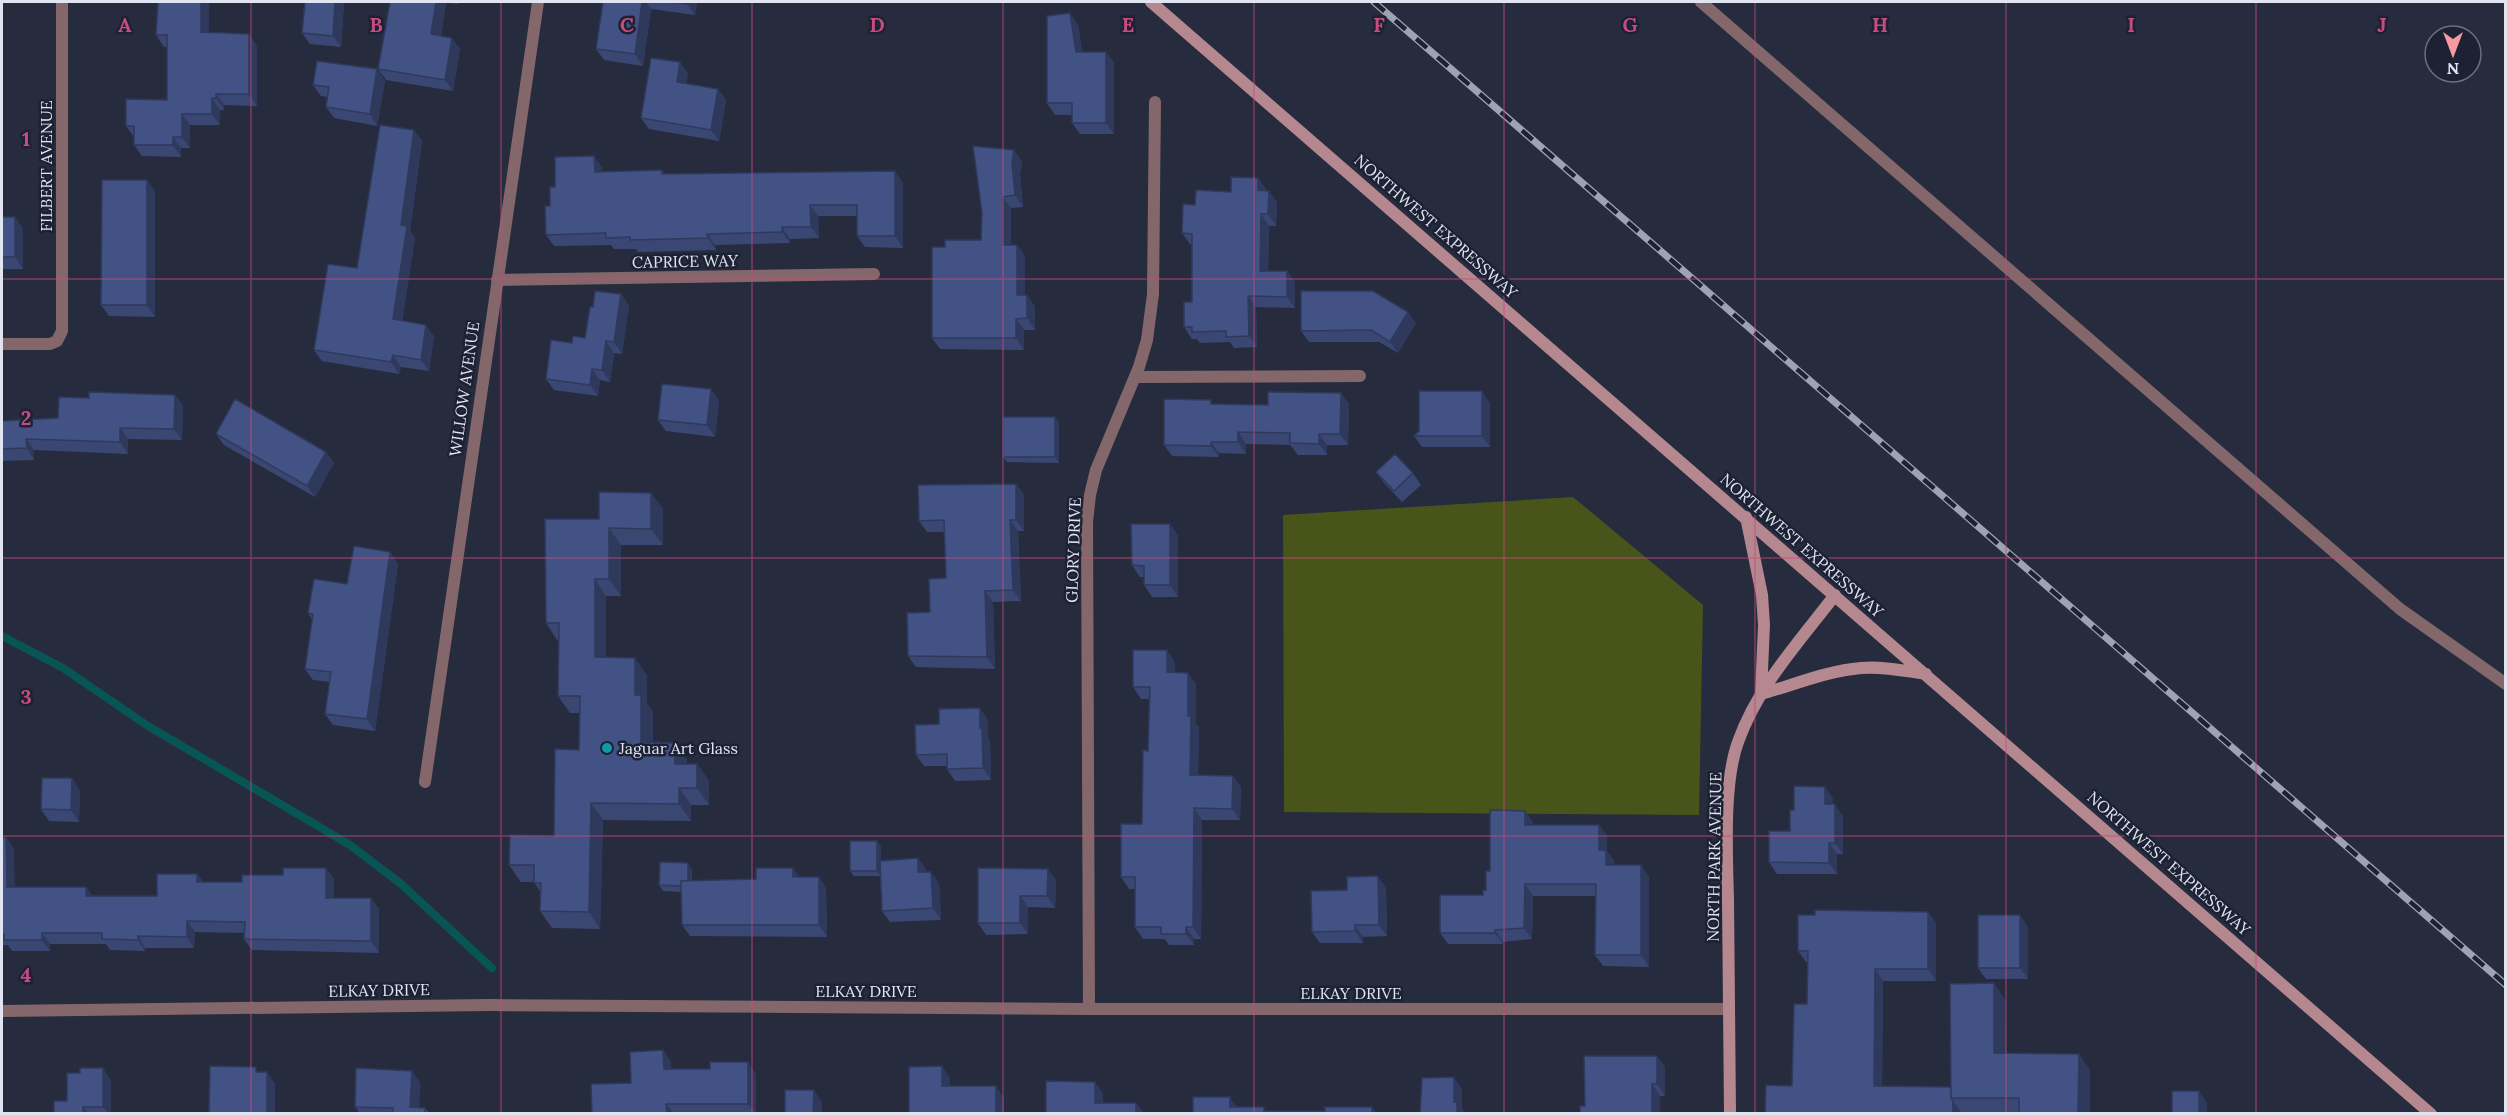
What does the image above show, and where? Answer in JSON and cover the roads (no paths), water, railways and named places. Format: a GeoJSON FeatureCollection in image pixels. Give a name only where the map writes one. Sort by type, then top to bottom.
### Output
{"type":"FeatureCollection","features":[{"type":"Feature","properties":{"kind":"main road","name":"NORTHWEST EXPRESSWAY"},"geometry":{"type":"LineString","coordinates":[[1151,2],[2431,1113]]}},
{"type":"Feature","properties":{"kind":"main road"},"geometry":{"type":"LineString","coordinates":[[1746,517],[1762,595],[1764,625],[1761,694],[1829,672],[1882,668],[1926,674]]}},
{"type":"Feature","properties":{"kind":"main road","name":"NORTH PARK AVENUE"},"geometry":{"type":"LineString","coordinates":[[1730,1113],[1727,850],[1732,762],[1738,741],[1761,694],[1791,650],[1835,595]]}},
{"type":"Feature","properties":{"kind":"street","name":"FILBERT AVENUE"},"geometry":{"type":"LineString","coordinates":[[2,344],[50,344],[60,338],[63,331],[62,2]]}},
{"type":"Feature","properties":{"kind":"street","name":"WILLOW AVENUE"},"geometry":{"type":"LineString","coordinates":[[425,782],[538,2]]}},
{"type":"Feature","properties":{"kind":"street"},"geometry":{"type":"LineString","coordinates":[[1701,2],[2400,609],[2505,684]]}},
{"type":"Feature","properties":{"kind":"street","name":"GLORY DRIVE"},"geometry":{"type":"LineString","coordinates":[[1089,1009],[1087,522],[1096,470],[1135,377],[1147,340],[1153,294],[1155,102]]}},
{"type":"Feature","properties":{"kind":"street","name":"CAPRICE WAY"},"geometry":{"type":"LineString","coordinates":[[497,280],[874,274]]}},
{"type":"Feature","properties":{"kind":"street"},"geometry":{"type":"LineString","coordinates":[[1135,377],[1360,376]]}},
{"type":"Feature","properties":{"kind":"street","name":"ELKAY DRIVE"},"geometry":{"type":"LineString","coordinates":[[2,1011],[489,1005],[1089,1009],[1729,1009]]}},
{"type":"Feature","properties":{"kind":"waterway"},"geometry":{"type":"LineString","coordinates":[[2,636],[63,668],[148,726],[350,845],[400,883],[492,968]]}},
{"type":"Feature","properties":{"kind":"railway"},"geometry":{"type":"LineString","coordinates":[[1374,2],[2506,985]]}},
{"type":"Feature","properties":{"kind":"place","name":"Jaguar Art Glass"},"geometry":{"type":"Point","coordinates":[607,748]}}]}
